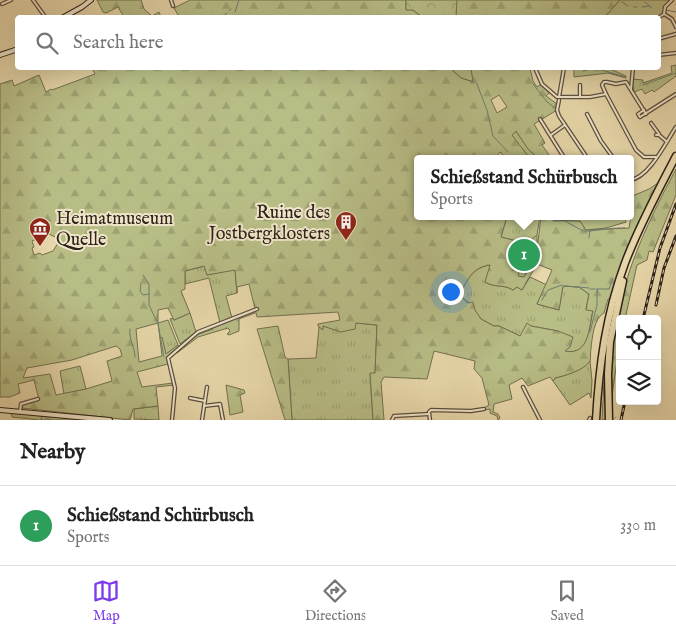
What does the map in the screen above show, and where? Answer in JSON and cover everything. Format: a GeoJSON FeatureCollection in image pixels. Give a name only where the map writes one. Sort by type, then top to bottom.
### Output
{"type":"FeatureCollection","features":[{"type":"Feature","properties":{"kind":"highway"},"geometry":{"type":"LineString","coordinates":[[594,420],[597,375],[611,307],[625,263],[641,225],[676,156]]}},
{"type":"Feature","properties":{"kind":"highway"},"geometry":{"type":"LineString","coordinates":[[594,420],[601,392],[613,314],[623,281],[644,227],[676,164]]}},
{"type":"Feature","properties":{"kind":"highway"},"geometry":{"type":"LineString","coordinates":[[609,420],[608,366],[611,330],[623,281]]}},
{"type":"Feature","properties":{"kind":"main road"},"geometry":{"type":"LineString","coordinates":[[68,15],[82,8],[91,0]]}},
{"type":"Feature","properties":{"kind":"main road"},"geometry":{"type":"LineString","coordinates":[[0,55],[15,50]]}},
{"type":"Feature","properties":{"kind":"main road"},"geometry":{"type":"LineString","coordinates":[[0,410],[110,420]]}},
{"type":"Feature","properties":{"kind":"street"},"geometry":{"type":"LineString","coordinates":[[2,4],[11,0]]}},
{"type":"Feature","properties":{"kind":"street"},"geometry":{"type":"LineString","coordinates":[[33,0],[44,15]]}},
{"type":"Feature","properties":{"kind":"street"},"geometry":{"type":"LineString","coordinates":[[171,0],[173,6]]}},
{"type":"Feature","properties":{"kind":"street"},"geometry":{"type":"LineString","coordinates":[[664,14],[664,7],[672,0]]}},
{"type":"Feature","properties":{"kind":"street"},"geometry":{"type":"LineString","coordinates":[[664,14],[672,19],[676,27]]}},
{"type":"Feature","properties":{"kind":"street"},"geometry":{"type":"LineString","coordinates":[[661,38],[676,34]]}},
{"type":"Feature","properties":{"kind":"street"},"geometry":{"type":"LineString","coordinates":[[661,55],[676,53]]}},
{"type":"Feature","properties":{"kind":"street"},"geometry":{"type":"LineString","coordinates":[[537,70],[542,84],[552,95],[559,99],[606,94]]}},
{"type":"Feature","properties":{"kind":"street"},"geometry":{"type":"LineString","coordinates":[[564,70],[558,114],[585,155]]}},
{"type":"Feature","properties":{"kind":"street"},"geometry":{"type":"LineString","coordinates":[[631,89],[633,70]]}},
{"type":"Feature","properties":{"kind":"street"},"geometry":{"type":"LineString","coordinates":[[646,114],[626,82],[615,84],[604,82],[602,85],[606,94],[636,150],[644,157],[656,157]]}},
{"type":"Feature","properties":{"kind":"street"},"geometry":{"type":"LineString","coordinates":[[580,85],[580,98]]}},
{"type":"Feature","properties":{"kind":"street"},"geometry":{"type":"LineString","coordinates":[[644,110],[638,116],[646,114],[676,94]]}},
{"type":"Feature","properties":{"kind":"street"},"geometry":{"type":"LineString","coordinates":[[587,114],[601,141],[611,155]]}},
{"type":"Feature","properties":{"kind":"street"},"geometry":{"type":"LineString","coordinates":[[540,119],[563,155]]}},
{"type":"Feature","properties":{"kind":"street"},"geometry":{"type":"LineString","coordinates":[[651,123],[658,135],[667,141]]}},
{"type":"Feature","properties":{"kind":"street"},"geometry":{"type":"LineString","coordinates":[[551,135],[565,125]]}},
{"type":"Feature","properties":{"kind":"street"},"geometry":{"type":"LineString","coordinates":[[634,180],[643,175],[676,127]]}},
{"type":"Feature","properties":{"kind":"street"},"geometry":{"type":"LineString","coordinates":[[172,420],[175,388],[168,358],[198,332],[257,309]]}},
{"type":"Feature","properties":{"kind":"street"},"geometry":{"type":"LineString","coordinates":[[522,387],[540,420]]}},
{"type":"Feature","properties":{"kind":"street"},"geometry":{"type":"LineString","coordinates":[[202,420],[207,388]]}},
{"type":"Feature","properties":{"kind":"street"},"geometry":{"type":"LineString","coordinates":[[190,398],[205,402]]}},
{"type":"Feature","properties":{"kind":"street"},"geometry":{"type":"LineString","coordinates":[[20,411],[21,404],[38,399]]}},
{"type":"Feature","properties":{"kind":"street"},"geometry":{"type":"LineString","coordinates":[[204,406],[220,404],[223,420]]}},
{"type":"Feature","properties":{"kind":"street"},"geometry":{"type":"LineString","coordinates":[[430,420],[429,411],[431,410],[472,411],[484,409]]}},
{"type":"Feature","properties":{"kind":"street"},"geometry":{"type":"LineString","coordinates":[[392,420],[394,416],[398,415],[429,414]]}},
{"type":"Feature","properties":{"kind":"green space"},"geometry":{"type":"Polygon","coordinates":[[[97,0],[141,0],[144,9],[151,15],[123,15],[118,7],[106,13],[103,12],[97,0]]]}},
{"type":"Feature","properties":{"kind":"green space"},"geometry":{"type":"Polygon","coordinates":[[[190,0],[406,0],[406,9],[413,10],[419,15],[178,15],[174,8],[190,0]]]}},
{"type":"Feature","properties":{"kind":"green space"},"geometry":{"type":"Polygon","coordinates":[[[406,0],[457,0],[456,15],[419,15],[413,10],[406,10],[406,0]]]}},
{"type":"Feature","properties":{"kind":"green space"},"geometry":{"type":"Polygon","coordinates":[[[445,0],[620,0],[607,15],[451,15],[445,0]]]}},
{"type":"Feature","properties":{"kind":"green space"},"geometry":{"type":"Polygon","coordinates":[[[620,0],[670,0],[664,6],[663,14],[661,15],[607,15],[620,0]]]}},
{"type":"Feature","properties":{"kind":"green space"},"geometry":{"type":"Polygon","coordinates":[[[676,65],[676,76],[654,92],[652,90],[645,94],[642,89],[634,92],[632,79],[643,80],[643,83],[672,73],[671,66],[676,65]]]}},
{"type":"Feature","properties":{"kind":"green space"},"geometry":{"type":"Polygon","coordinates":[[[93,70],[452,70],[461,78],[473,82],[471,70],[530,70],[533,81],[537,87],[541,84],[549,93],[546,96],[557,104],[557,110],[534,124],[545,143],[542,145],[549,155],[535,155],[528,149],[516,131],[512,135],[527,155],[503,155],[500,152],[498,155],[414,155],[414,220],[506,220],[501,237],[528,244],[509,258],[512,263],[521,266],[524,277],[537,251],[541,220],[580,221],[587,230],[629,228],[630,220],[634,220],[634,195],[658,183],[630,243],[611,299],[608,299],[604,313],[598,319],[594,329],[590,361],[579,370],[555,378],[553,381],[550,377],[528,386],[522,378],[509,385],[512,399],[494,404],[493,412],[498,414],[500,418],[498,420],[497,416],[490,413],[490,409],[485,410],[484,408],[489,405],[482,378],[474,369],[475,361],[434,351],[427,379],[384,377],[381,382],[384,420],[373,420],[370,373],[375,373],[377,325],[356,323],[355,329],[341,332],[323,326],[323,330],[318,326],[318,324],[340,320],[338,312],[257,317],[249,284],[237,287],[237,293],[235,270],[207,275],[204,266],[185,271],[185,289],[181,291],[190,313],[174,320],[168,308],[158,310],[158,323],[136,329],[139,362],[162,356],[160,339],[162,337],[166,354],[178,345],[180,348],[167,357],[168,364],[137,372],[142,387],[173,383],[174,385],[156,387],[158,406],[133,409],[130,420],[22,408],[22,405],[39,400],[34,380],[18,384],[20,393],[10,397],[0,397],[0,84],[12,80],[14,86],[39,75],[46,92],[95,74],[93,70]],[[499,95],[491,100],[497,113],[507,107],[499,95]],[[49,234],[32,241],[34,255],[40,253],[42,255],[53,251],[58,243],[55,237],[49,234]],[[537,264],[522,290],[517,287],[513,290],[485,282],[490,265],[474,272],[459,295],[468,303],[473,302],[475,310],[481,319],[494,326],[499,326],[520,336],[527,323],[531,326],[558,331],[573,337],[570,347],[565,351],[579,349],[589,332],[593,311],[586,310],[589,294],[579,287],[563,286],[559,310],[537,304],[552,270],[537,264]],[[116,346],[72,360],[27,368],[23,378],[50,374],[56,395],[112,381],[107,361],[122,356],[120,349],[116,346]]]}},
{"type":"Feature","properties":{"kind":"green space"},"geometry":{"type":"Polygon","coordinates":[[[452,70],[471,70],[474,82],[461,78],[452,70]]]}},
{"type":"Feature","properties":{"kind":"green space"},"geometry":{"type":"Polygon","coordinates":[[[574,70],[612,70],[626,76],[626,78],[608,73],[574,77],[574,70]]]}},
{"type":"Feature","properties":{"kind":"green space"},"geometry":{"type":"Polygon","coordinates":[[[516,131],[528,149],[535,155],[527,155],[512,135],[516,131]]]}},
{"type":"Feature","properties":{"kind":"green space"},"geometry":{"type":"Polygon","coordinates":[[[676,169],[676,195],[653,252],[649,251],[647,260],[637,265],[626,315],[618,315],[627,278],[648,224],[676,169]]]}},
{"type":"Feature","properties":{"kind":"green space"},"geometry":{"type":"Polygon","coordinates":[[[506,220],[539,220],[537,235],[528,244],[501,237],[506,220]]]}},
{"type":"Feature","properties":{"kind":"green space"},"geometry":{"type":"Polygon","coordinates":[[[553,220],[626,220],[626,222],[606,228],[586,230],[580,221],[553,220]]]}},
{"type":"Feature","properties":{"kind":"green space"},"geometry":{"type":"Polygon","coordinates":[[[537,235],[537,251],[524,277],[518,276],[521,266],[512,263],[509,258],[537,235]]]}},
{"type":"Feature","properties":{"kind":"green space"},"geometry":{"type":"Polygon","coordinates":[[[491,265],[485,282],[489,284],[513,290],[517,287],[522,290],[530,277],[547,285],[537,304],[559,310],[563,286],[579,287],[589,294],[586,309],[593,310],[589,333],[584,345],[573,352],[564,352],[558,331],[531,326],[520,336],[481,319],[469,303],[459,295],[475,272],[484,266],[491,265]]]}},
{"type":"Feature","properties":{"kind":"green space"},"geometry":{"type":"Polygon","coordinates":[[[205,266],[207,275],[235,269],[237,293],[226,296],[232,318],[220,323],[209,278],[185,284],[185,271],[205,266]]]}},
{"type":"Feature","properties":{"kind":"green space"},"geometry":{"type":"Polygon","coordinates":[[[254,311],[255,313],[239,319],[239,331],[229,335],[227,334],[230,331],[228,328],[198,337],[177,353],[196,335],[254,311]]]}},
{"type":"Feature","properties":{"kind":"green space"},"geometry":{"type":"Polygon","coordinates":[[[190,313],[196,332],[180,344],[170,319],[173,318],[174,320],[190,313]]]}},
{"type":"Feature","properties":{"kind":"green space"},"geometry":{"type":"Polygon","coordinates":[[[168,320],[178,345],[166,354],[161,337],[160,339],[158,323],[168,320]]]}},
{"type":"Feature","properties":{"kind":"green space"},"geometry":{"type":"Polygon","coordinates":[[[356,323],[377,325],[375,373],[370,374],[373,420],[292,420],[288,359],[316,358],[319,327],[322,329],[323,326],[343,331],[356,323]]]}},
{"type":"Feature","properties":{"kind":"green space"},"geometry":{"type":"Polygon","coordinates":[[[278,326],[285,357],[288,359],[292,420],[285,420],[257,329],[278,326]]]}},
{"type":"Feature","properties":{"kind":"green space"},"geometry":{"type":"Polygon","coordinates":[[[616,327],[616,368],[612,396],[612,363],[616,327]]]}},
{"type":"Feature","properties":{"kind":"green space"},"geometry":{"type":"Polygon","coordinates":[[[590,361],[591,398],[589,393],[570,405],[553,381],[555,378],[578,370],[590,361]]]}},
{"type":"Feature","properties":{"kind":"green space"},"geometry":{"type":"Polygon","coordinates":[[[80,366],[86,389],[64,394],[60,371],[80,366]]]}},
{"type":"Feature","properties":{"kind":"green space"},"geometry":{"type":"Polygon","coordinates":[[[604,382],[607,382],[608,420],[602,420],[604,382]]]}},
{"type":"Feature","properties":{"kind":"green space"},"geometry":{"type":"Polygon","coordinates":[[[226,385],[244,390],[245,393],[240,395],[243,412],[230,415],[226,385]]]}},
{"type":"Feature","properties":{"kind":"green space"},"geometry":{"type":"Polygon","coordinates":[[[158,406],[159,420],[134,419],[134,409],[158,406]]]}},
{"type":"Feature","properties":{"kind":"green space"},"geometry":{"type":"Polygon","coordinates":[[[11,413],[42,416],[41,420],[39,420],[12,417],[11,413]]]}},
{"type":"Feature","properties":{"kind":"green space"},"geometry":{"type":"Polygon","coordinates":[[[42,416],[88,420],[41,420],[42,416]]]}},
{"type":"Feature","properties":{"kind":"waterway"},"geometry":{"type":"LineString","coordinates":[[235,12],[239,0]]}},
{"type":"Feature","properties":{"kind":"waterway"},"geometry":{"type":"LineString","coordinates":[[622,2],[628,6]]}},
{"type":"Feature","properties":{"kind":"waterway"},"geometry":{"type":"LineString","coordinates":[[645,2],[652,8]]}},
{"type":"Feature","properties":{"kind":"waterway"},"geometry":{"type":"LineString","coordinates":[[642,7],[649,6]]}},
{"type":"Feature","properties":{"kind":"waterway"},"geometry":{"type":"LineString","coordinates":[[666,10],[676,12]]}},
{"type":"Feature","properties":{"kind":"waterway"},"geometry":{"type":"LineString","coordinates":[[583,71],[587,70]]}},
{"type":"Feature","properties":{"kind":"waterway"},"geometry":{"type":"LineString","coordinates":[[602,70],[625,77]]}},
{"type":"Feature","properties":{"kind":"waterway"},"geometry":{"type":"LineString","coordinates":[[643,85],[676,73]]}},
{"type":"Feature","properties":{"kind":"waterway"},"geometry":{"type":"LineString","coordinates":[[477,84],[487,110],[493,136],[508,152]]}},
{"type":"Feature","properties":{"kind":"waterway"},"geometry":{"type":"LineString","coordinates":[[533,84],[547,102],[555,108]]}},
{"type":"Feature","properties":{"kind":"waterway"},"geometry":{"type":"LineString","coordinates":[[553,220],[565,221],[583,231]]}},
{"type":"Feature","properties":{"kind":"waterway"},"geometry":{"type":"LineString","coordinates":[[589,238],[590,231],[615,228]]}},
{"type":"Feature","properties":{"kind":"waterway"},"geometry":{"type":"LineString","coordinates":[[617,228],[625,228]]}},
{"type":"Feature","properties":{"kind":"waterway"},"geometry":{"type":"LineString","coordinates":[[584,231],[590,231]]}},
{"type":"Feature","properties":{"kind":"waterway"},"geometry":{"type":"LineString","coordinates":[[143,275],[149,284],[149,305],[158,324],[164,357]]}},
{"type":"Feature","properties":{"kind":"waterway"},"geometry":{"type":"LineString","coordinates":[[597,289],[609,289],[613,278]]}},
{"type":"Feature","properties":{"kind":"waterway"},"geometry":{"type":"LineString","coordinates":[[141,284],[140,291],[143,295],[149,294]]}},
{"type":"Feature","properties":{"kind":"waterway"},"geometry":{"type":"LineString","coordinates":[[542,300],[548,290],[562,285]]}},
{"type":"Feature","properties":{"kind":"waterway"},"geometry":{"type":"LineString","coordinates":[[564,286],[578,287]]}},
{"type":"Feature","properties":{"kind":"waterway"},"geometry":{"type":"LineString","coordinates":[[579,287],[589,288]]}},
{"type":"Feature","properties":{"kind":"waterway"},"geometry":{"type":"LineString","coordinates":[[590,289],[595,289]]}},
{"type":"Feature","properties":{"kind":"waterway"},"geometry":{"type":"LineString","coordinates":[[590,332],[597,305],[597,289]]}},
{"type":"Feature","properties":{"kind":"waterway"},"geometry":{"type":"LineString","coordinates":[[130,329],[135,357]]}},
{"type":"Feature","properties":{"kind":"railway"},"geometry":{"type":"LineString","coordinates":[[644,315],[660,248],[676,204]]}},
{"type":"Feature","properties":{"kind":"railway"},"geometry":{"type":"LineString","coordinates":[[656,305],[664,268],[676,236]]}},
{"type":"Feature","properties":{"kind":"railway"},"geometry":{"type":"LineString","coordinates":[[621,420],[624,405]]}},
{"type":"Feature","properties":{"kind":"place","name":"Ruine des Jostbergklosters"},"geometry":{"type":"Point","coordinates":[346,241]}},
{"type":"Feature","properties":{"kind":"place","name":"Heimatmuseum Quelle"},"geometry":{"type":"Point","coordinates":[40,247]}},
{"type":"Feature","properties":{"kind":"place","name":"Schießstand Schürbusch"},"geometry":{"type":"Point","coordinates":[524,255]}}]}
